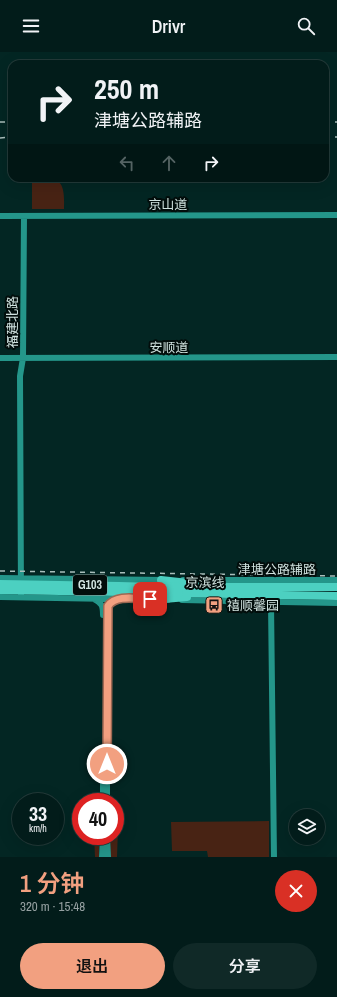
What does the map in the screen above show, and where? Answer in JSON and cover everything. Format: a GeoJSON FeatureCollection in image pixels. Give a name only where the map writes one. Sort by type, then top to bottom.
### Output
{"type":"FeatureCollection","features":[{"type":"Feature","properties":{"kind":"highway","name":"G103"},"geometry":{"type":"LineString","coordinates":[[161,580],[217,590]]}},
{"type":"Feature","properties":{"kind":"highway","name":"京滨线"},"geometry":{"type":"LineString","coordinates":[[0,584],[179,590]]}},
{"type":"Feature","properties":{"kind":"highway","name":"京滨线"},"geometry":{"type":"LineString","coordinates":[[0,590],[217,590],[337,587]]}},
{"type":"Feature","properties":{"kind":"highway","name":"京滨线"},"geometry":{"type":"LineString","coordinates":[[217,590],[337,596]]}},
{"type":"Feature","properties":{"kind":"highway"},"geometry":{"type":"LineString","coordinates":[[164,600],[217,590]]}},
{"type":"Feature","properties":{"kind":"street","name":"京山道"},"geometry":{"type":"LineString","coordinates":[[0,216],[337,215]]}},
{"type":"Feature","properties":{"kind":"street","name":"福建北路"},"geometry":{"type":"LineString","coordinates":[[21,597],[20,376],[23,358],[24,216]]}},
{"type":"Feature","properties":{"kind":"street","name":"安顺道"},"geometry":{"type":"LineString","coordinates":[[0,358],[337,357]]}},
{"type":"Feature","properties":{"kind":"street","name":"津塘公路辅路"},"geometry":{"type":"LineString","coordinates":[[0,578],[337,580]]}},
{"type":"Feature","properties":{"kind":"street"},"geometry":{"type":"LineString","coordinates":[[0,597],[337,603]]}},
{"type":"Feature","properties":{"kind":"street"},"geometry":{"type":"LineString","coordinates":[[90,598],[100,602],[104,608],[103,793]]}},
{"type":"Feature","properties":{"kind":"street"},"geometry":{"type":"LineString","coordinates":[[107,793],[107,609],[110,603],[121,599]]}},
{"type":"Feature","properties":{"kind":"street"},"geometry":{"type":"LineString","coordinates":[[271,603],[274,857]]}},
{"type":"Feature","properties":{"kind":"street"},"geometry":{"type":"LineString","coordinates":[[102,845],[102,857]]}},
{"type":"Feature","properties":{"kind":"street"},"geometry":{"type":"LineString","coordinates":[[108,845],[108,857]]}},
{"type":"Feature","properties":{"kind":"shaded area"},"geometry":{"type":"Polygon","coordinates":[[[32,182],[60,183],[63,191],[64,209],[32,209],[32,182]]]}},
{"type":"Feature","properties":{"kind":"shaded area"},"geometry":{"type":"Polygon","coordinates":[[[269,821],[269,857],[208,857],[207,851],[172,851],[171,822],[269,821]]]}},
{"type":"Feature","properties":{"kind":"shaded area"},"geometry":{"type":"Polygon","coordinates":[[[94,845],[99,845],[99,857],[95,857],[94,845]]]}},
{"type":"Feature","properties":{"kind":"shaded area"},"geometry":{"type":"Polygon","coordinates":[[[110,845],[117,845],[117,857],[110,857],[110,845]]]}},
{"type":"Feature","properties":{"kind":"railway"},"geometry":{"type":"LineString","coordinates":[[0,122],[8,122]]}},
{"type":"Feature","properties":{"kind":"railway"},"geometry":{"type":"LineString","coordinates":[[329,122],[337,122]]}},
{"type":"Feature","properties":{"kind":"railway"},"geometry":{"type":"LineString","coordinates":[[0,138],[8,137]]}},
{"type":"Feature","properties":{"kind":"railway"},"geometry":{"type":"LineString","coordinates":[[329,137],[337,137]]}},
{"type":"Feature","properties":{"kind":"railway"},"geometry":{"type":"LineString","coordinates":[[0,571],[337,576]]}},
{"type":"Feature","properties":{"kind":"place","name":"禧顺馨园"},"geometry":{"type":"Point","coordinates":[214,605]}},
{"type":"Feature","properties":{"kind":"route"},"geometry":{"type":"LineString","coordinates":[[107,764],[107,609],[112,601],[121,599],[150,599]]}}]}
